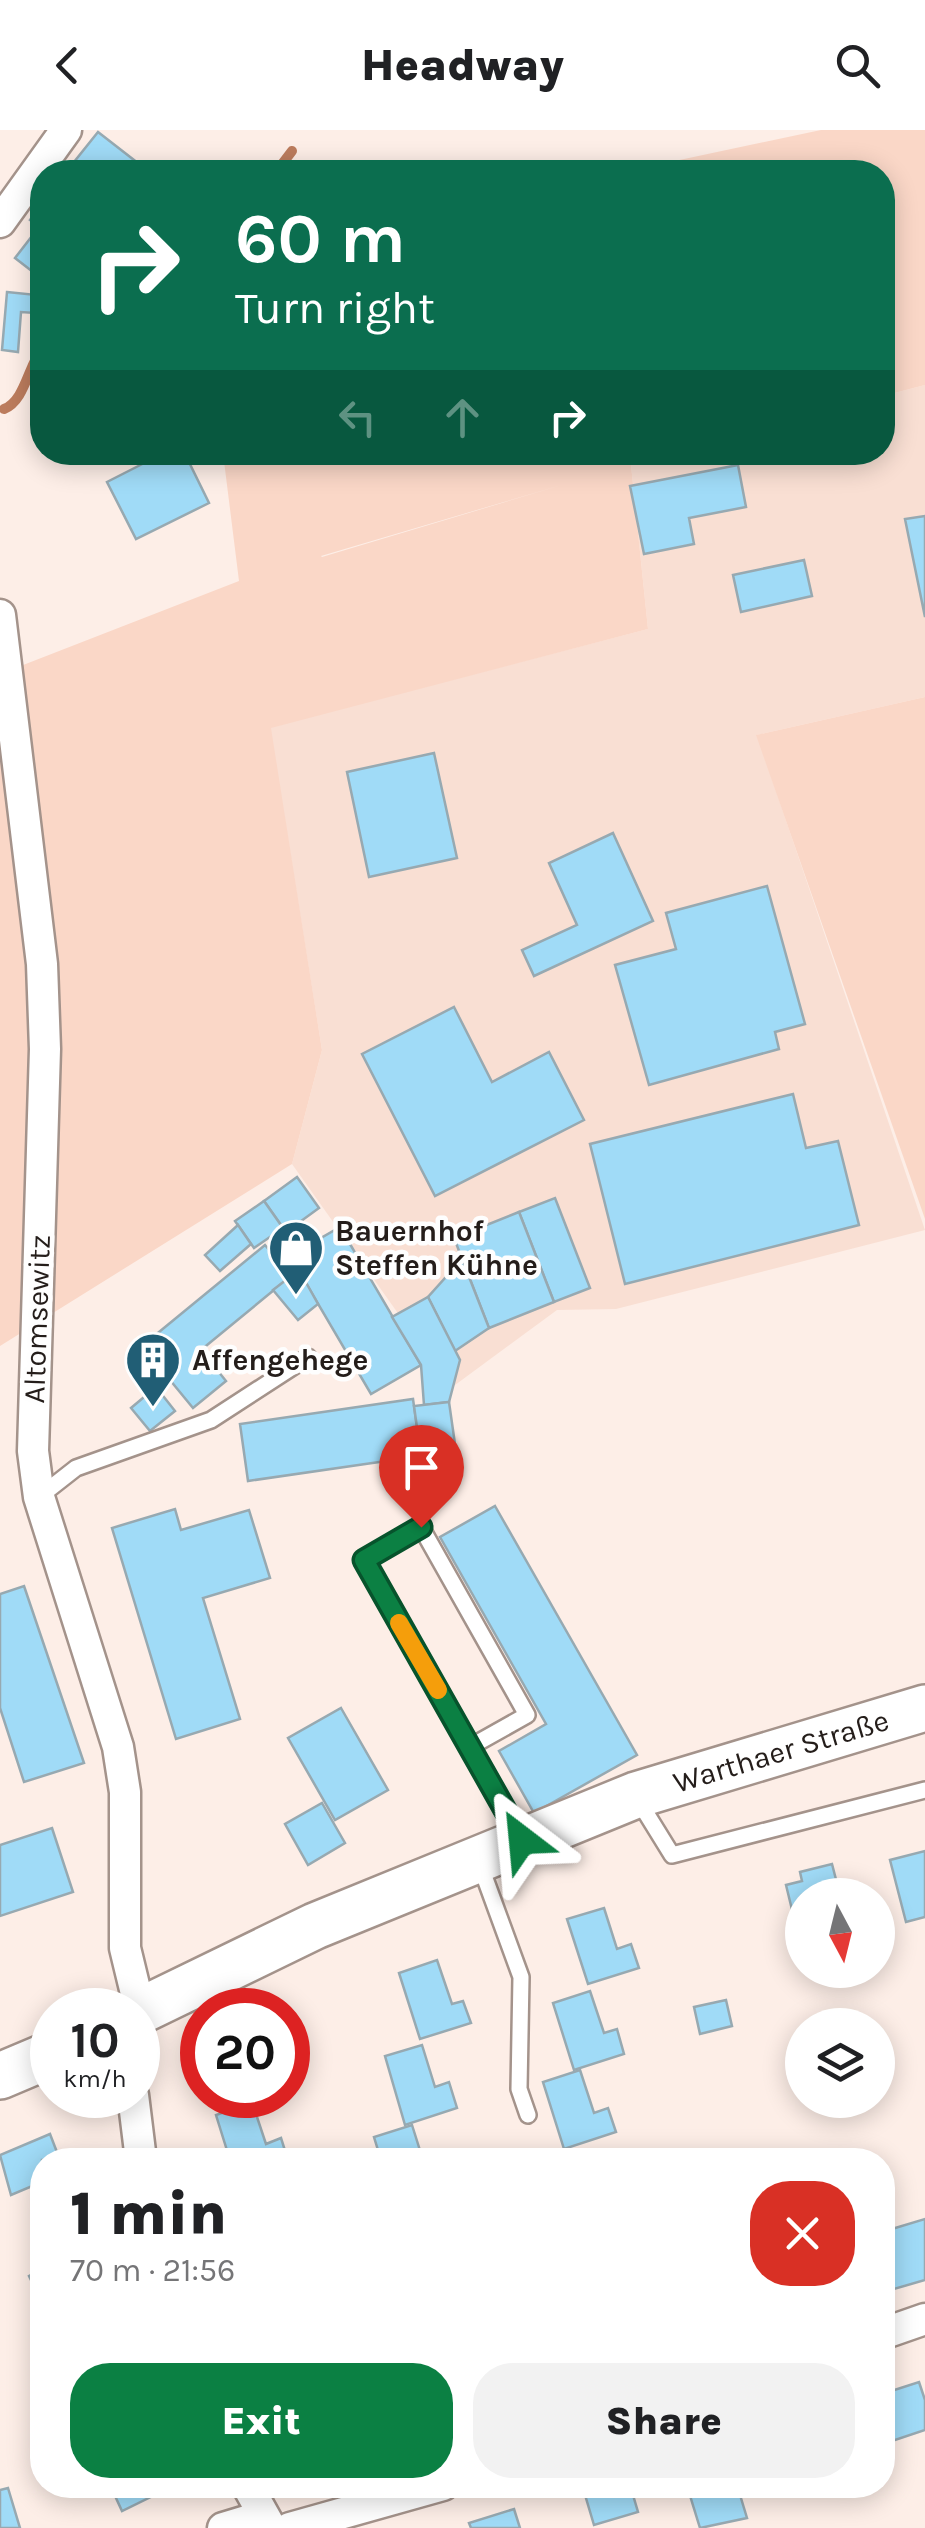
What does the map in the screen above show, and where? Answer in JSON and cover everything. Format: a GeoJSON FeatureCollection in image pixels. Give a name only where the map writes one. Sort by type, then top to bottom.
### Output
{"type":"FeatureCollection","features":[{"type":"Feature","properties":{"kind":"street"},"geometry":{"type":"LineString","coordinates":[[44,160],[66,130]]}},
{"type":"Feature","properties":{"kind":"street"},"geometry":{"type":"LineString","coordinates":[[0,222],[30,180]]}},
{"type":"Feature","properties":{"kind":"street","name":"Altomsewitz"},"geometry":{"type":"LineString","coordinates":[[0,615],[42,964],[44,1049],[33,1452],[39,1497],[118,1747],[125,1792],[124,1948],[134,1988]]}},
{"type":"Feature","properties":{"kind":"street","name":"Warthaer Straße"},"geometry":{"type":"LineString","coordinates":[[160,2001],[315,1926],[636,1795],[925,1708]]}},
{"type":"Feature","properties":{"kind":"street"},"geometry":{"type":"LineString","coordinates":[[0,2076],[30,2063]]}},
{"type":"Feature","properties":{"kind":"street"},"geometry":{"type":"LineString","coordinates":[[136,2118],[140,2148]]}},
{"type":"Feature","properties":{"kind":"street"},"geometry":{"type":"LineString","coordinates":[[895,2329],[925,2319]]}},
{"type":"Feature","properties":{"kind":"street"},"geometry":{"type":"LineString","coordinates":[[256,2498],[275,2524]]}},
{"type":"Feature","properties":{"kind":"street"},"geometry":{"type":"LineString","coordinates":[[223,2528],[275,2524],[387,2498]]}},
{"type":"Feature","properties":{"kind":"lane"},"geometry":{"type":"LineString","coordinates":[[39,1497],[76,1468],[211,1420],[308,1357]]}},
{"type":"Feature","properties":{"kind":"lane"},"geometry":{"type":"LineString","coordinates":[[470,1747],[527,1715],[421,1527],[364,1560],[522,1840]]}},
{"type":"Feature","properties":{"kind":"lane","name":"Warthaer Straße"},"geometry":{"type":"LineString","coordinates":[[636,1795],[672,1855],[925,1790]]}},
{"type":"Feature","properties":{"kind":"lane"},"geometry":{"type":"LineString","coordinates":[[477,1858],[521,1977],[519,2089],[528,2115]]}},
{"type":"Feature","properties":{"kind":"shaded area"},"geometry":{"type":"Polygon","coordinates":[[[821,130],[925,130],[925,385],[895,393],[895,160],[680,160],[821,130]]]}},
{"type":"Feature","properties":{"kind":"shaded area"},"geometry":{"type":"Polygon","coordinates":[[[925,385],[925,697],[757,735],[925,1230],[616,1309],[557,1310],[451,1388],[292,1164],[322,1050],[270,727],[648,629],[631,465],[895,465],[895,393],[925,385]]]}},
{"type":"Feature","properties":{"kind":"shaded area"},"geometry":{"type":"Polygon","coordinates":[[[224,465],[631,465],[648,629],[271,728],[322,1050],[292,1164],[0,1346],[0,674],[239,581],[224,465]],[[565,484],[321,556],[322,557],[565,484]]]}},
{"type":"Feature","properties":{"kind":"shaded area"},"geometry":{"type":"Polygon","coordinates":[[[925,697],[925,1219],[756,735],[925,697]]]}},
{"type":"Feature","properties":{"kind":"building"},"geometry":{"type":"Polygon","coordinates":[[[98,132],[134,160],[76,160],[98,132]]]}},
{"type":"Feature","properties":{"kind":"building"},"geometry":{"type":"Polygon","coordinates":[[[30,239],[30,270],[15,258],[30,239]]]}},
{"type":"Feature","properties":{"kind":"building"},"geometry":{"type":"Polygon","coordinates":[[[7,292],[30,294],[30,313],[21,312],[18,352],[2,350],[7,292]]]}},
{"type":"Feature","properties":{"kind":"building"},"geometry":{"type":"Polygon","coordinates":[[[140,465],[190,465],[209,503],[136,539],[107,482],[140,465]]]}},
{"type":"Feature","properties":{"kind":"building"},"geometry":{"type":"Polygon","coordinates":[[[738,465],[746,507],[689,518],[694,544],[644,554],[630,486],[738,465]]]}},
{"type":"Feature","properties":{"kind":"building"},"geometry":{"type":"Polygon","coordinates":[[[925,516],[925,617],[905,519],[925,516]]]}},
{"type":"Feature","properties":{"kind":"building"},"geometry":{"type":"Polygon","coordinates":[[[804,560],[812,596],[741,612],[733,575],[804,560]]]}},
{"type":"Feature","properties":{"kind":"building"},"geometry":{"type":"Polygon","coordinates":[[[434,753],[457,858],[369,877],[347,772],[434,753]]]}},
{"type":"Feature","properties":{"kind":"building"},"geometry":{"type":"Polygon","coordinates":[[[613,833],[653,921],[534,976],[522,950],[577,925],[549,863],[613,833]]]}},
{"type":"Feature","properties":{"kind":"building"},"geometry":{"type":"Polygon","coordinates":[[[767,886],[805,1024],[775,1032],[779,1049],[649,1085],[615,965],[676,949],[666,913],[767,886]]]}},
{"type":"Feature","properties":{"kind":"building"},"geometry":{"type":"Polygon","coordinates":[[[454,1007],[492,1082],[549,1052],[584,1120],[435,1196],[362,1054],[454,1007]]]}},
{"type":"Feature","properties":{"kind":"building"},"geometry":{"type":"Polygon","coordinates":[[[793,1094],[806,1148],[838,1141],[859,1225],[625,1284],[590,1144],[793,1094]]]}},
{"type":"Feature","properties":{"kind":"building"},"geometry":{"type":"Polygon","coordinates":[[[297,1177],[319,1208],[286,1232],[264,1201],[297,1177]]]}},
{"type":"Feature","properties":{"kind":"building"},"geometry":{"type":"Polygon","coordinates":[[[555,1198],[590,1288],[554,1302],[519,1212],[555,1198]]]}},
{"type":"Feature","properties":{"kind":"building"},"geometry":{"type":"Polygon","coordinates":[[[264,1201],[283,1228],[254,1248],[235,1221],[264,1201]]]}},
{"type":"Feature","properties":{"kind":"building"},"geometry":{"type":"Polygon","coordinates":[[[519,1212],[554,1302],[489,1328],[454,1238],[519,1212]]]}},
{"type":"Feature","properties":{"kind":"building"},"geometry":{"type":"Polygon","coordinates":[[[238,1225],[251,1244],[220,1271],[205,1255],[238,1225]]]}},
{"type":"Feature","properties":{"kind":"building"},"geometry":{"type":"Polygon","coordinates":[[[340,1227],[421,1365],[371,1394],[290,1256],[340,1227]]]}},
{"type":"Feature","properties":{"kind":"building"},"geometry":{"type":"Polygon","coordinates":[[[265,1245],[291,1276],[201,1350],[226,1381],[193,1408],[142,1346],[265,1245]]]}},
{"type":"Feature","properties":{"kind":"building"},"geometry":{"type":"Polygon","coordinates":[[[462,1259],[489,1328],[455,1351],[428,1297],[462,1259]]]}},
{"type":"Feature","properties":{"kind":"building"},"geometry":{"type":"Polygon","coordinates":[[[299,1270],[318,1304],[298,1320],[273,1290],[299,1270]]]}},
{"type":"Feature","properties":{"kind":"building"},"geometry":{"type":"Polygon","coordinates":[[[428,1297],[460,1360],[449,1402],[424,1405],[421,1365],[392,1317],[428,1297]]]}},
{"type":"Feature","properties":{"kind":"building","name":"Affengehege"},"geometry":{"type":"Polygon","coordinates":[[[156,1387],[175,1411],[150,1431],[131,1408],[156,1387]]]}},
{"type":"Feature","properties":{"kind":"building"},"geometry":{"type":"Polygon","coordinates":[[[413,1399],[421,1456],[248,1481],[240,1424],[413,1399]]]}},
{"type":"Feature","properties":{"kind":"building"},"geometry":{"type":"Polygon","coordinates":[[[449,1402],[456,1451],[421,1456],[414,1406],[449,1402]]]}},
{"type":"Feature","properties":{"kind":"building"},"geometry":{"type":"Polygon","coordinates":[[[495,1506],[637,1755],[534,1813],[499,1751],[546,1724],[440,1537],[495,1506]]]}},
{"type":"Feature","properties":{"kind":"building"},"geometry":{"type":"Polygon","coordinates":[[[175,1509],[181,1530],[249,1510],[270,1578],[203,1598],[240,1719],[176,1739],[112,1528],[175,1509]]]}},
{"type":"Feature","properties":{"kind":"building"},"geometry":{"type":"Polygon","coordinates":[[[24,1586],[84,1763],[24,1782],[0,1708],[0,1594],[24,1586]]]}},
{"type":"Feature","properties":{"kind":"building"},"geometry":{"type":"Polygon","coordinates":[[[341,1708],[388,1790],[335,1820],[288,1738],[341,1708]]]}},
{"type":"Feature","properties":{"kind":"building"},"geometry":{"type":"Polygon","coordinates":[[[322,1803],[345,1843],[308,1865],[285,1824],[322,1803]]]}},
{"type":"Feature","properties":{"kind":"building"},"geometry":{"type":"Polygon","coordinates":[[[52,1828],[73,1892],[0,1916],[0,1845],[52,1828]]]}},
{"type":"Feature","properties":{"kind":"building"},"geometry":{"type":"Polygon","coordinates":[[[925,1851],[925,1917],[906,1922],[890,1860],[925,1851]]]}},
{"type":"Feature","properties":{"kind":"building"},"geometry":{"type":"Polygon","coordinates":[[[832,1864],[836,1878],[801,1878],[800,1872],[832,1864]]]}},
{"type":"Feature","properties":{"kind":"building"},"geometry":{"type":"Polygon","coordinates":[[[604,1908],[617,1949],[631,1944],[639,1968],[588,1984],[567,1919],[604,1908]]]}},
{"type":"Feature","properties":{"kind":"building"},"geometry":{"type":"Polygon","coordinates":[[[437,1960],[452,2004],[463,2001],[471,2023],[420,2039],[399,1973],[437,1960]]]}},
{"type":"Feature","properties":{"kind":"building"},"geometry":{"type":"Polygon","coordinates":[[[590,1991],[604,2033],[617,2029],[624,2054],[574,2070],[553,2003],[590,1991]]]}},
{"type":"Feature","properties":{"kind":"building"},"geometry":{"type":"Polygon","coordinates":[[[726,2000],[732,2026],[700,2034],[694,2007],[726,2000]]]}},
{"type":"Feature","properties":{"kind":"building"},"geometry":{"type":"Polygon","coordinates":[[[422,2045],[435,2087],[449,2082],[457,2108],[405,2125],[385,2056],[422,2045]]]}},
{"type":"Feature","properties":{"kind":"building"},"geometry":{"type":"Polygon","coordinates":[[[580,2070],[594,2113],[608,2108],[616,2132],[564,2148],[543,2082],[580,2070]]]}},
{"type":"Feature","properties":{"kind":"building"},"geometry":{"type":"Polygon","coordinates":[[[217,2118],[257,2118],[266,2144],[281,2138],[284,2148],[226,2148],[217,2118]]]}},
{"type":"Feature","properties":{"kind":"building"},"geometry":{"type":"Polygon","coordinates":[[[412,2125],[419,2148],[377,2148],[374,2137],[412,2125]]]}},
{"type":"Feature","properties":{"kind":"building"},"geometry":{"type":"Polygon","coordinates":[[[50,2134],[55,2148],[30,2148],[30,2187],[11,2195],[0,2155],[50,2134]]]}},
{"type":"Feature","properties":{"kind":"building"},"geometry":{"type":"Polygon","coordinates":[[[925,2219],[925,2280],[895,2289],[895,2228],[925,2219]]]}},
{"type":"Feature","properties":{"kind":"building"},"geometry":{"type":"Polygon","coordinates":[[[919,2382],[925,2400],[925,2430],[895,2440],[895,2390],[919,2382]]]}},
{"type":"Feature","properties":{"kind":"building"},"geometry":{"type":"Polygon","coordinates":[[[8,2488],[20,2528],[0,2528],[0,2490],[8,2488]]]}},
{"type":"Feature","properties":{"kind":"building"},"geometry":{"type":"Polygon","coordinates":[[[116,2498],[149,2498],[122,2511],[116,2498]]]}},
{"type":"Feature","properties":{"kind":"building"},"geometry":{"type":"Polygon","coordinates":[[[586,2498],[634,2498],[638,2512],[594,2525],[586,2498]]]}},
{"type":"Feature","properties":{"kind":"building"},"geometry":{"type":"Polygon","coordinates":[[[691,2498],[741,2498],[747,2518],[700,2528],[691,2498]]]}},
{"type":"Feature","properties":{"kind":"building"},"geometry":{"type":"Polygon","coordinates":[[[514,2509],[520,2528],[471,2528],[469,2523],[514,2509]]]}},
{"type":"Feature","properties":{"kind":"waterway"},"geometry":{"type":"LineString","coordinates":[[285,160],[292,151]]}},
{"type":"Feature","properties":{"kind":"waterway"},"geometry":{"type":"LineString","coordinates":[[4,409],[17,399],[30,372]]}},
{"type":"Feature","properties":{"kind":"slow traffic"},"geometry":{"type":"LineString","coordinates":[[399,1623],[438,1690]]}},
{"type":"Feature","properties":{"kind":"place","name":"Bauernhof Steffen Kühne"},"geometry":{"type":"Point","coordinates":[296,1297]}},
{"type":"Feature","properties":{"kind":"place","name":"Affengehege"},"geometry":{"type":"Point","coordinates":[153,1409]}},
{"type":"Feature","properties":{"kind":"route"},"geometry":{"type":"LineString","coordinates":[[421,1527],[364,1560],[522,1840]]}}]}
